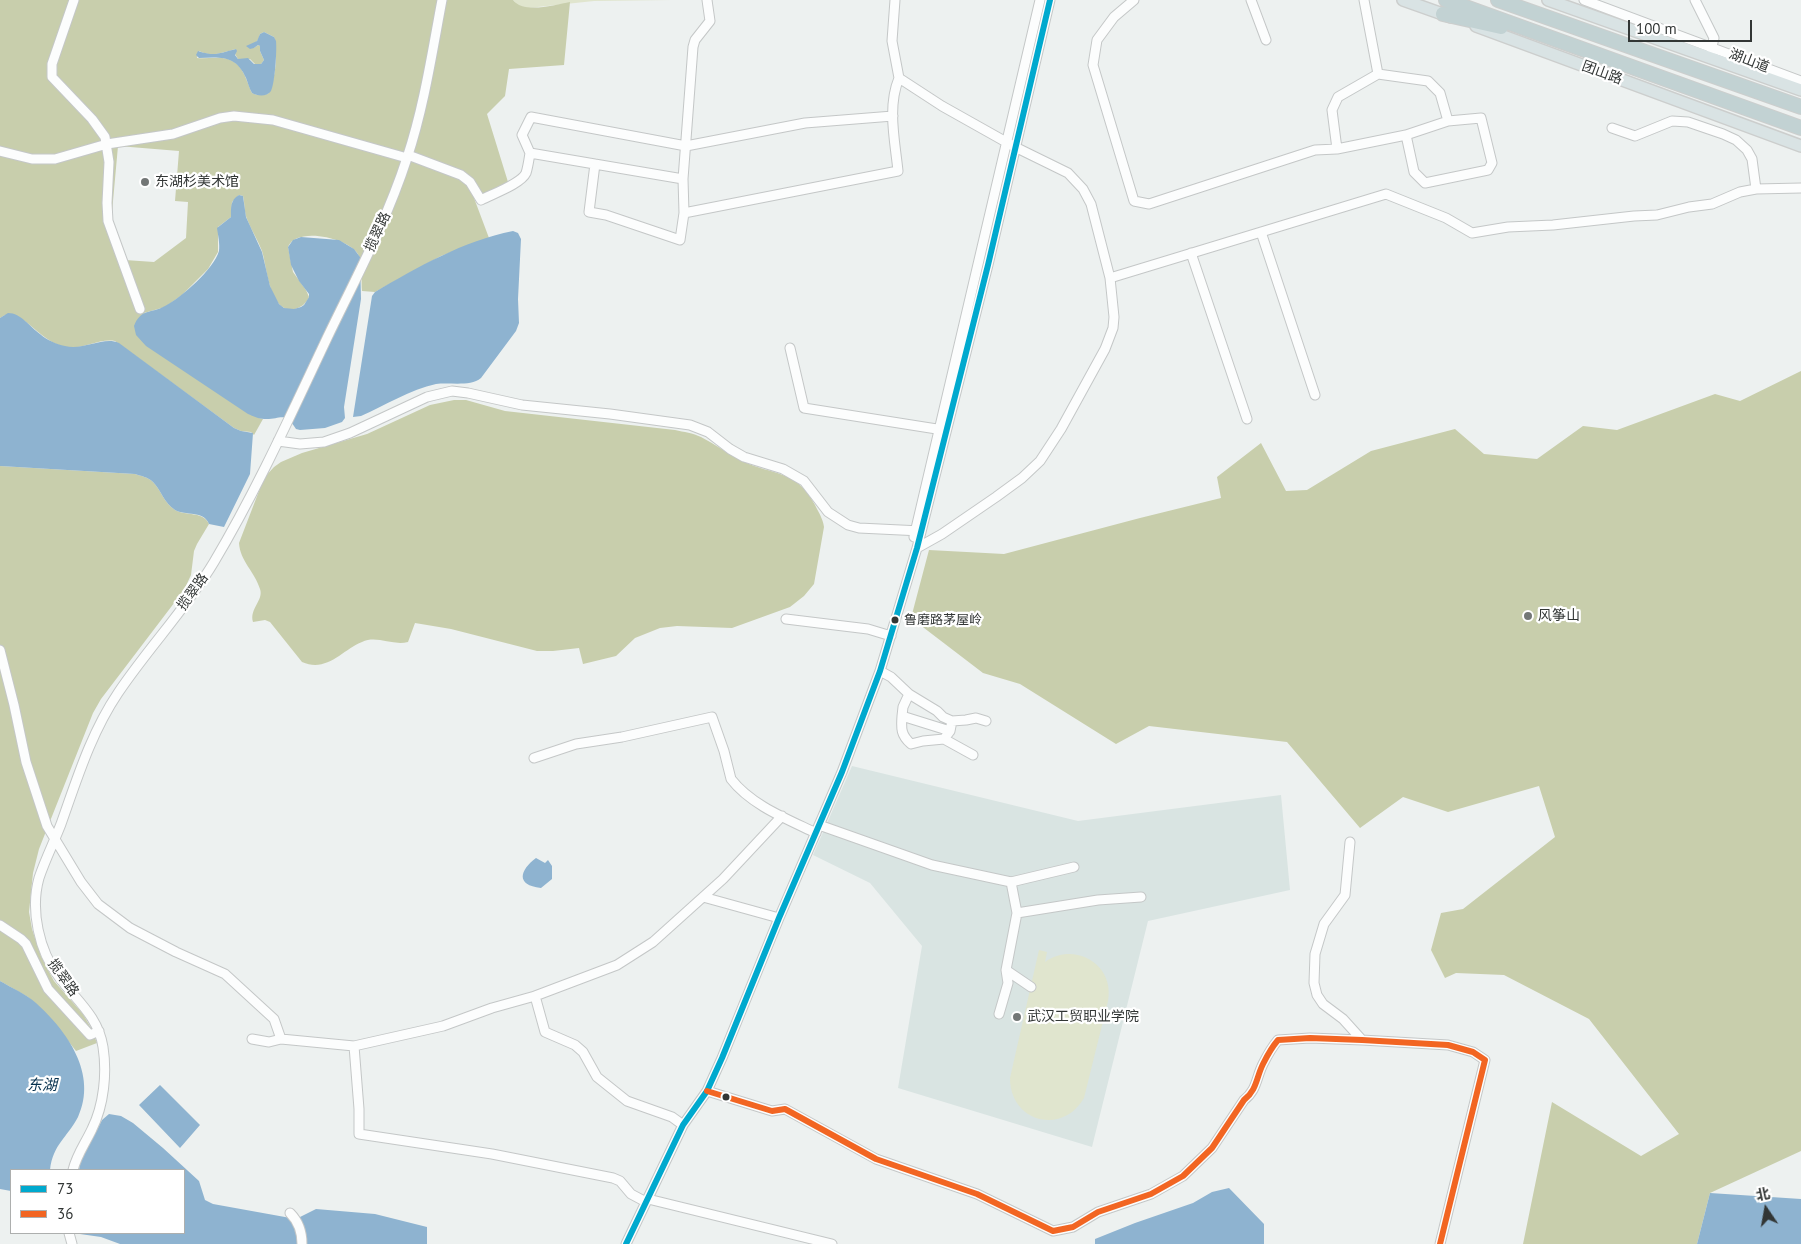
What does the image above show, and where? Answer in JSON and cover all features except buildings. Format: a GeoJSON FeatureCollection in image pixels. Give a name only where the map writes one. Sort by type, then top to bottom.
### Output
{"type":"FeatureCollection","features":[{"type":"Feature","properties":{"kind":"highway","name":"团山路"},"geometry":{"type":"LineString","coordinates":[[1446,0],[1801,128]]}},
{"type":"Feature","properties":{"kind":"highway"},"geometry":{"type":"LineString","coordinates":[[1498,0],[1801,107]]}},
{"type":"Feature","properties":{"kind":"highway"},"geometry":{"type":"LineString","coordinates":[[1523,0],[1570,17],[1575,26]]}},
{"type":"Feature","properties":{"kind":"highway"},"geometry":{"type":"LineString","coordinates":[[1443,14],[1565,42]]}},
{"type":"Feature","properties":{"kind":"main road","name":"团山路"},"geometry":{"type":"LineString","coordinates":[[1404,0],[1801,146]]}},
{"type":"Feature","properties":{"kind":"main road"},"geometry":{"type":"LineString","coordinates":[[1548,0],[1711,52],[1801,90]]}},
{"type":"Feature","properties":{"kind":"street"},"geometry":{"type":"LineString","coordinates":[[74,0],[52,64],[52,76],[54,81],[96,124],[107,144],[109,162],[107,203],[109,224],[140,309]]}},
{"type":"Feature","properties":{"kind":"street","name":"揽翠路"},"geometry":{"type":"LineString","coordinates":[[73,1169],[76,1156],[93,1128],[101,1106],[104,1087],[104,1054],[99,1031],[90,1014],[52,967],[45,952],[36,916],[38,882],[83,760],[106,711],[211,566],[228,538],[278,441],[393,198],[408,157],[422,100],[442,0]]}},
{"type":"Feature","properties":{"kind":"street"},"geometry":{"type":"LineString","coordinates":[[595,164],[589,212],[680,240],[684,213],[683,179],[693,47],[695,40],[710,21],[707,0]]}},
{"type":"Feature","properties":{"kind":"street"},"geometry":{"type":"LineString","coordinates":[[684,213],[898,171],[893,116],[894,94],[899,78],[892,41],[896,0]]}},
{"type":"Feature","properties":{"kind":"street"},"geometry":{"type":"LineString","coordinates":[[1011,145],[1040,0]]}},
{"type":"Feature","properties":{"kind":"street"},"geometry":{"type":"LineString","coordinates":[[908,577],[1011,145],[1050,0]]}},
{"type":"Feature","properties":{"kind":"street"},"geometry":{"type":"LineString","coordinates":[[1134,0],[1114,18],[1097,40],[1092,65],[1134,200],[1149,204],[1315,150],[1338,149],[1406,135],[1448,121],[1481,118],[1492,163],[1488,170],[1425,183],[1414,172],[1406,135]]}},
{"type":"Feature","properties":{"kind":"street"},"geometry":{"type":"LineString","coordinates":[[1251,0],[1266,40]]}},
{"type":"Feature","properties":{"kind":"street"},"geometry":{"type":"LineString","coordinates":[[1364,0],[1378,74]]}},
{"type":"Feature","properties":{"kind":"street","name":"湖山道"},"geometry":{"type":"LineString","coordinates":[[1584,0],[1711,52],[1801,81]]}},
{"type":"Feature","properties":{"kind":"street"},"geometry":{"type":"LineString","coordinates":[[1695,0],[1714,38],[1711,52]]}},
{"type":"Feature","properties":{"kind":"street"},"geometry":{"type":"LineString","coordinates":[[1338,149],[1332,110],[1338,97],[1378,74],[1428,81],[1440,93],[1448,121]]}},
{"type":"Feature","properties":{"kind":"street"},"geometry":{"type":"LineString","coordinates":[[899,78],[942,106],[1011,145],[1068,173],[1083,189],[1092,204],[1110,278],[1113,299],[1113,328],[1105,349],[1040,461],[1022,478],[996,497],[942,534],[917,548]]}},
{"type":"Feature","properties":{"kind":"street"},"geometry":{"type":"LineString","coordinates":[[0,151],[32,159],[55,159],[107,144],[162,136],[220,118],[234,116],[272,120],[440,165],[461,175],[470,182],[481,200],[523,177],[530,153],[522,135],[531,117],[686,146],[804,123],[834,119],[893,116]]}},
{"type":"Feature","properties":{"kind":"street"},"geometry":{"type":"LineString","coordinates":[[1612,128],[1635,136],[1672,121],[1707,128],[1723,134],[1736,140],[1747,150],[1752,159],[1756,189]]}},
{"type":"Feature","properties":{"kind":"street"},"geometry":{"type":"LineString","coordinates":[[530,153],[683,179]]}},
{"type":"Feature","properties":{"kind":"street"},"geometry":{"type":"LineString","coordinates":[[1110,278],[1386,194],[1446,218],[1472,233],[1508,227],[1553,225],[1657,215],[1689,207],[1712,204],[1740,192],[1756,189],[1801,188]]}},
{"type":"Feature","properties":{"kind":"street"},"geometry":{"type":"LineString","coordinates":[[1261,232],[1315,396]]}},
{"type":"Feature","properties":{"kind":"street"},"geometry":{"type":"LineString","coordinates":[[1191,253],[1247,419]]}},
{"type":"Feature","properties":{"kind":"street"},"geometry":{"type":"LineString","coordinates":[[790,348],[804,408],[942,430]]}},
{"type":"Feature","properties":{"kind":"street"},"geometry":{"type":"LineString","coordinates":[[278,441],[300,444],[324,442],[350,433],[427,397],[445,392],[468,393],[522,405],[690,425],[708,432],[744,457],[783,469],[804,481],[828,512],[848,525],[859,528],[918,531]]}},
{"type":"Feature","properties":{"kind":"street"},"geometry":{"type":"LineString","coordinates":[[626,1244],[683,1125],[706,1091],[722,1058],[779,918],[842,772],[880,671],[917,548],[918,531]]}},
{"type":"Feature","properties":{"kind":"street"},"geometry":{"type":"LineString","coordinates":[[786,618],[868,629],[891,636]]}},
{"type":"Feature","properties":{"kind":"street"},"geometry":{"type":"LineString","coordinates":[[0,650],[26,762],[47,826],[81,882],[98,904],[130,928],[176,952],[225,974],[274,1019],[281,1039]]}},
{"type":"Feature","properties":{"kind":"street"},"geometry":{"type":"LineString","coordinates":[[880,671],[891,677],[909,694],[937,711],[943,717],[952,721],[976,718],[986,721]]}},
{"type":"Feature","properties":{"kind":"street"},"geometry":{"type":"LineString","coordinates":[[909,694],[903,707],[901,731],[904,738],[911,744],[923,740],[944,739],[972,755]]}},
{"type":"Feature","properties":{"kind":"street"},"geometry":{"type":"LineString","coordinates":[[902,716],[950,731]]}},
{"type":"Feature","properties":{"kind":"street"},"geometry":{"type":"LineString","coordinates":[[534,758],[576,744],[622,737],[712,717],[732,779],[745,794],[782,816],[932,865],[1011,882],[1074,867]]}},
{"type":"Feature","properties":{"kind":"street"},"geometry":{"type":"LineString","coordinates":[[944,739],[950,731],[952,721]]}},
{"type":"Feature","properties":{"kind":"street"},"geometry":{"type":"LineString","coordinates":[[252,1039],[269,1042],[281,1039],[354,1046],[443,1026],[492,1008],[534,996],[617,965],[654,942],[723,879],[782,816]]}},
{"type":"Feature","properties":{"kind":"street"},"geometry":{"type":"LineString","coordinates":[[1350,842],[1345,895],[1324,924],[1315,954],[1314,983],[1317,995],[1323,1004],[1343,1019],[1362,1040]]}},
{"type":"Feature","properties":{"kind":"street"},"geometry":{"type":"LineString","coordinates":[[999,1014],[1008,983],[1006,970],[1017,913],[1011,882]]}},
{"type":"Feature","properties":{"kind":"street"},"geometry":{"type":"LineString","coordinates":[[703,897],[779,918]]}},
{"type":"Feature","properties":{"kind":"street"},"geometry":{"type":"LineString","coordinates":[[1017,913],[1098,900],[1141,897]]}},
{"type":"Feature","properties":{"kind":"street"},"geometry":{"type":"LineString","coordinates":[[0,925],[26,944],[48,989],[90,1035],[99,1031]]}},
{"type":"Feature","properties":{"kind":"street"},"geometry":{"type":"LineString","coordinates":[[1006,970],[1030,987]]}},
{"type":"Feature","properties":{"kind":"street"},"geometry":{"type":"LineString","coordinates":[[534,996],[545,1032],[575,1045],[583,1052],[597,1077],[627,1101],[672,1117],[683,1125]]}},
{"type":"Feature","properties":{"kind":"street"},"geometry":{"type":"LineString","coordinates":[[706,1091],[772,1111],[785,1109],[876,1159],[977,1194],[1030,1218],[1053,1231],[1073,1227],[1098,1212],[1151,1194],[1183,1176],[1198,1164],[1212,1148],[1244,1100],[1249,1096],[1257,1083],[1262,1066],[1278,1040],[1310,1038],[1448,1045],[1474,1052],[1485,1060],[1440,1244]]}},
{"type":"Feature","properties":{"kind":"street"},"geometry":{"type":"LineString","coordinates":[[354,1046],[359,1134],[492,1154],[613,1178],[620,1181],[631,1194],[647,1201],[832,1244]]}},
{"type":"Feature","properties":{"kind":"street"},"geometry":{"type":"LineString","coordinates":[[290,1213],[296,1219],[302,1233],[302,1244]]}},
{"type":"Feature","properties":{"kind":"shaded area","name":"武汉工贸职业学院"},"geometry":{"type":"Polygon","coordinates":[[[852,766],[1078,821],[1281,795],[1290,890],[1148,921],[1092,1147],[898,1088],[922,946],[870,883],[813,855],[852,766]]]}},
{"type":"Feature","properties":{"kind":"green space"},"geometry":{"type":"Polygon","coordinates":[[[0,0],[513,0],[524,7],[531,8],[570,2],[564,65],[509,69],[505,96],[487,114],[508,182],[474,198],[489,238],[441,256],[375,292],[362,291],[359,256],[346,244],[324,237],[301,237],[293,241],[288,247],[293,272],[309,297],[299,307],[286,309],[274,297],[262,251],[246,216],[243,196],[239,195],[232,202],[231,217],[218,227],[218,252],[208,269],[182,295],[165,307],[144,313],[259,418],[263,419],[254,435],[251,432],[234,428],[115,341],[103,341],[78,347],[65,347],[48,339],[19,318],[5,315],[0,318],[0,0]],[[264,32],[260,34],[254,48],[258,45],[260,46],[264,60],[261,64],[256,65],[250,59],[238,59],[235,54],[236,49],[213,54],[199,51],[197,58],[222,58],[235,62],[245,76],[252,93],[257,95],[268,94],[276,66],[276,51],[274,37],[264,32]],[[118,146],[111,223],[125,260],[154,262],[186,238],[188,202],[175,201],[179,151],[118,146]]]}},
{"type":"Feature","properties":{"kind":"green space"},"geometry":{"type":"Polygon","coordinates":[[[513,0],[672,0],[594,1],[528,8],[518,6],[513,0]]]}},
{"type":"Feature","properties":{"kind":"green space"},"geometry":{"type":"Polygon","coordinates":[[[1801,371],[1801,1151],[1710,1193],[1697,1244],[1523,1244],[1552,1102],[1641,1156],[1679,1134],[1589,1019],[1504,975],[1456,973],[1445,978],[1431,950],[1441,913],[1463,909],[1555,837],[1539,786],[1448,812],[1403,797],[1360,828],[1287,742],[1149,726],[1116,744],[1020,684],[983,673],[911,618],[929,550],[1004,554],[1221,498],[1217,477],[1261,443],[1286,491],[1307,490],[1371,451],[1455,429],[1484,454],[1537,459],[1583,426],[1617,430],[1715,394],[1740,401],[1801,371]]]}},
{"type":"Feature","properties":{"kind":"green space"},"geometry":{"type":"Polygon","coordinates":[[[454,400],[466,400],[505,411],[675,430],[695,434],[742,461],[792,479],[808,493],[824,527],[814,584],[804,596],[790,607],[732,628],[677,626],[660,628],[635,638],[616,656],[583,664],[579,648],[537,651],[451,629],[415,623],[408,642],[396,643],[368,640],[327,663],[311,665],[302,662],[270,622],[265,620],[253,622],[253,613],[261,593],[255,577],[242,555],[239,543],[264,478],[281,462],[302,453],[367,434],[430,405],[454,400]]]}},
{"type":"Feature","properties":{"kind":"green space"},"geometry":{"type":"Polygon","coordinates":[[[0,466],[135,474],[153,482],[168,504],[175,510],[199,515],[207,520],[209,524],[194,551],[191,575],[184,590],[101,699],[93,713],[39,849],[33,873],[29,912],[32,929],[41,956],[54,981],[83,1014],[97,1043],[76,1051],[51,1019],[28,997],[0,981],[0,466]]]}},
{"type":"Feature","properties":{"kind":"green space"},"geometry":{"type":"Polygon","coordinates":[[[1039,950],[1047,952],[1045,962],[1056,956],[1068,954],[1080,955],[1090,960],[1099,967],[1105,976],[1108,988],[1108,1001],[1084,1098],[1075,1110],[1063,1117],[1051,1120],[1039,1119],[1028,1114],[1018,1105],[1012,1093],[1010,1078],[1039,950]]]}},
{"type":"Feature","properties":{"kind":"water"},"geometry":{"type":"Polygon","coordinates":[[[264,32],[274,37],[276,41],[274,81],[271,91],[265,95],[252,93],[242,70],[233,61],[214,57],[199,58],[196,55],[198,51],[213,54],[236,49],[235,55],[238,59],[248,58],[254,64],[261,64],[264,60],[260,46],[258,45],[250,49],[246,46],[257,41],[260,34],[264,32]]]}},
{"type":"Feature","properties":{"kind":"water"},"geometry":{"type":"Polygon","coordinates":[[[239,195],[243,196],[246,217],[262,252],[270,286],[279,304],[284,308],[294,309],[301,307],[309,297],[291,265],[288,247],[293,240],[301,237],[339,240],[354,249],[360,257],[361,299],[344,407],[345,418],[342,422],[325,428],[300,430],[296,429],[292,423],[282,417],[262,419],[248,414],[146,346],[136,335],[134,326],[140,316],[172,302],[196,282],[211,266],[219,251],[217,228],[231,217],[231,207],[239,195]]]}},
{"type":"Feature","properties":{"kind":"water"},"geometry":{"type":"Polygon","coordinates":[[[513,231],[518,233],[521,239],[518,299],[519,323],[516,331],[481,378],[476,381],[460,384],[427,386],[361,416],[353,417],[372,296],[375,292],[424,264],[459,248],[494,235],[513,231]]]}},
{"type":"Feature","properties":{"kind":"water"},"geometry":{"type":"Polygon","coordinates":[[[8,313],[17,315],[52,342],[62,345],[79,347],[106,341],[119,343],[234,428],[253,433],[250,474],[224,527],[209,524],[207,520],[199,515],[175,510],[168,504],[153,482],[135,474],[0,466],[0,318],[8,313]]]}},
{"type":"Feature","properties":{"kind":"water"},"geometry":{"type":"Polygon","coordinates":[[[536,858],[545,863],[548,860],[552,866],[552,879],[541,888],[527,884],[523,876],[526,867],[536,858]]]}},
{"type":"Feature","properties":{"kind":"water","name":"东湖"},"geometry":{"type":"Polygon","coordinates":[[[0,981],[32,1000],[48,1014],[76,1054],[82,1069],[84,1085],[83,1101],[78,1117],[57,1147],[50,1169],[10,1169],[10,1191],[0,1189],[0,981]]]}},
{"type":"Feature","properties":{"kind":"water"},"geometry":{"type":"Polygon","coordinates":[[[160,1085],[200,1125],[180,1148],[139,1105],[160,1085]]]}},
{"type":"Feature","properties":{"kind":"water"},"geometry":{"type":"Polygon","coordinates":[[[109,1114],[121,1116],[133,1123],[199,1181],[205,1200],[213,1204],[296,1219],[316,1209],[375,1214],[427,1227],[427,1244],[120,1244],[101,1237],[80,1234],[185,1234],[185,1169],[79,1169],[80,1163],[102,1120],[109,1114]]]}},
{"type":"Feature","properties":{"kind":"water"},"geometry":{"type":"Polygon","coordinates":[[[1229,1188],[1264,1224],[1264,1244],[1095,1244],[1095,1239],[1193,1203],[1212,1192],[1229,1188]]]}},
{"type":"Feature","properties":{"kind":"water"},"geometry":{"type":"Polygon","coordinates":[[[1710,1193],[1801,1199],[1801,1244],[1697,1244],[1710,1193]]]}},
{"type":"Feature","properties":{"kind":"transit line","name":"73"},"geometry":{"type":"LineString","coordinates":[[626,1244],[683,1125],[707,1091],[722,1058],[779,918],[842,772],[880,671],[917,548],[988,265],[1050,0]]}},
{"type":"Feature","properties":{"kind":"transit line","name":"36"},"geometry":{"type":"LineString","coordinates":[[707,1091],[772,1111],[785,1109],[876,1159],[977,1194],[1053,1231],[1073,1227],[1098,1212],[1151,1194],[1183,1176],[1212,1148],[1256,1084],[1261,1069],[1278,1040],[1310,1038],[1448,1045],[1473,1052],[1485,1060],[1440,1244]]}},
{"type":"Feature","properties":{"kind":"place","name":"东湖杉美术馆"},"geometry":{"type":"Point","coordinates":[145,182]}},
{"type":"Feature","properties":{"kind":"place","name":"风筝山"},"geometry":{"type":"Point","coordinates":[1528,616]}},
{"type":"Feature","properties":{"kind":"place","name":"鲁磨路茅屋岭"},"geometry":{"type":"Point","coordinates":[895,620]}},
{"type":"Feature","properties":{"kind":"place","name":"武汉工贸职业学院"},"geometry":{"type":"Point","coordinates":[1017,1017]}}]}
